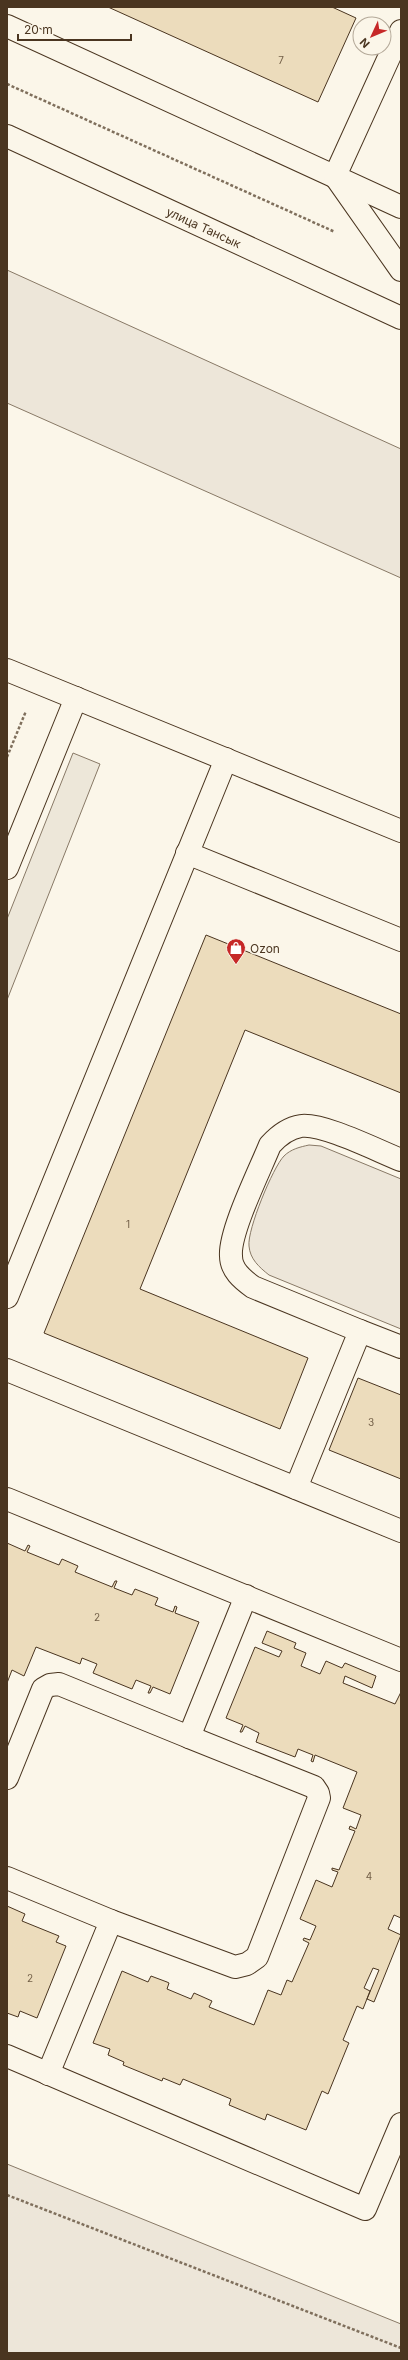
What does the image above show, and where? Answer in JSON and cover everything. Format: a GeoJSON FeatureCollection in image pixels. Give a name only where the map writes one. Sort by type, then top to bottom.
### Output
{"type":"FeatureCollection","features":[{"type":"Feature","properties":{"kind":"street"},"geometry":{"type":"LineString","coordinates":[[7,26],[401,207]]}},
{"type":"Feature","properties":{"kind":"street"},"geometry":{"type":"LineString","coordinates":[[335,176],[401,30]]}},
{"type":"Feature","properties":{"kind":"street","name":"улица Тансык"},"geometry":{"type":"LineString","coordinates":[[7,136],[401,318]]}},
{"type":"Feature","properties":{"kind":"street"},"geometry":{"type":"LineString","coordinates":[[335,176],[401,270]]}},
{"type":"Feature","properties":{"kind":"street"},"geometry":{"type":"LineString","coordinates":[[7,670],[401,831]]}},
{"type":"Feature","properties":{"kind":"street"},"geometry":{"type":"LineString","coordinates":[[7,868],[76,698]]}},
{"type":"Feature","properties":{"kind":"street"},"geometry":{"type":"LineString","coordinates":[[7,1297],[226,759]]}},
{"type":"Feature","properties":{"kind":"street"},"geometry":{"type":"LineString","coordinates":[[187,853],[401,940]]}},
{"type":"Feature","properties":{"kind":"street"},"geometry":{"type":"LineString","coordinates":[[401,1160],[318,1127],[302,1126],[290,1129],[278,1136],[270,1145],[232,1239],[231,1256],[234,1269],[241,1279],[253,1287],[401,1348]]}},
{"type":"Feature","properties":{"kind":"street"},"geometry":{"type":"LineString","coordinates":[[296,1488],[360,1331]]}},
{"type":"Feature","properties":{"kind":"street"},"geometry":{"type":"LineString","coordinates":[[7,1370],[401,1531]]}},
{"type":"Feature","properties":{"kind":"street"},"geometry":{"type":"LineString","coordinates":[[7,1499],[401,1660]]}},
{"type":"Feature","properties":{"kind":"street"},"geometry":{"type":"LineString","coordinates":[[189,1737],[246,1596]]}},
{"type":"Feature","properties":{"kind":"street"},"geometry":{"type":"LineString","coordinates":[[7,1778],[42,1689],[50,1685],[59,1684],[314,1788],[318,1793],[319,1798],[257,1957],[247,1964],[235,1967],[111,1921],[7,1878]]}},
{"type":"Feature","properties":{"kind":"street"},"geometry":{"type":"LineString","coordinates":[[48,2074],[111,1921]]}},
{"type":"Feature","properties":{"kind":"street"},"geometry":{"type":"LineString","coordinates":[[7,2056],[365,2209],[401,2124]]}},
{"type":"Feature","properties":{"kind":"path"},"geometry":{"type":"LineString","coordinates":[[7,84],[342,236]]}},
{"type":"Feature","properties":{"kind":"path"},"geometry":{"type":"LineString","coordinates":[[7,757],[37,683]]}},
{"type":"Feature","properties":{"kind":"path"},"geometry":{"type":"LineString","coordinates":[[7,2195],[401,2348]]}},
{"type":"Feature","properties":{"kind":"shaded area"},"geometry":{"type":"Polygon","coordinates":[[[7,270],[401,449],[401,578],[7,403],[7,270]]]}},
{"type":"Feature","properties":{"kind":"shaded area"},"geometry":{"type":"Polygon","coordinates":[[[73,753],[100,764],[7,1000],[7,919],[73,753]]]}},
{"type":"Feature","properties":{"kind":"shaded area"},"geometry":{"type":"Polygon","coordinates":[[[309,1145],[321,1146],[401,1179],[401,1329],[269,1275],[259,1266],[251,1255],[249,1238],[256,1213],[279,1162],[290,1152],[309,1145]]]}},
{"type":"Feature","properties":{"kind":"shaded area"},"geometry":{"type":"Polygon","coordinates":[[[7,2164],[401,2324],[401,2353],[7,2353],[7,2164]]]}},
{"type":"Feature","properties":{"kind":"building"},"geometry":{"type":"Polygon","coordinates":[[[108,7],[332,7],[352,16],[352,27],[318,102],[108,7]]]}},
{"type":"Feature","properties":{"kind":"building"},"geometry":{"type":"Polygon","coordinates":[[[206,935],[401,1014],[401,1093],[245,1030],[140,1289],[308,1358],[280,1429],[44,1333],[206,935]]]}},
{"type":"Feature","properties":{"kind":"building"},"geometry":{"type":"Polygon","coordinates":[[[358,1378],[401,1395],[401,1479],[329,1450],[358,1378]]]}},
{"type":"Feature","properties":{"kind":"building"},"geometry":{"type":"Polygon","coordinates":[[[7,1543],[25,1551],[28,1545],[30,1546],[27,1552],[59,1565],[62,1559],[78,1566],[75,1572],[112,1587],[115,1581],[117,1581],[114,1588],[132,1595],[135,1589],[158,1598],[155,1605],[173,1612],[175,1606],[177,1607],[175,1613],[199,1622],[170,1694],[153,1687],[150,1693],[148,1693],[151,1686],[136,1680],[132,1689],[93,1673],[97,1664],[82,1658],[80,1664],[36,1647],[24,1676],[12,1670],[7,1683],[7,1543]]]}},
{"type":"Feature","properties":{"kind":"building"},"geometry":{"type":"Polygon","coordinates":[[[267,1631],[296,1643],[294,1648],[306,1653],[301,1666],[320,1674],[326,1661],[342,1668],[345,1663],[376,1676],[372,1688],[345,1676],[343,1683],[395,1704],[401,1692],[401,1918],[394,1915],[388,1929],[401,1935],[374,2002],[367,1999],[379,1970],[373,1968],[364,1988],[370,1991],[363,2009],[357,2006],[343,2040],[349,2043],[328,2094],[322,2091],[306,2130],[267,2114],[265,2120],[229,2105],[231,2099],[183,2079],[180,2085],[163,2078],[162,2081],[123,2065],[124,2062],[108,2055],[110,2049],[93,2043],[122,1971],[148,1982],[151,1976],[167,1982],[169,1983],[167,1989],[191,1999],[194,1993],[212,2001],[209,2007],[254,2025],[268,1990],[281,1995],[287,1980],[292,1982],[309,1943],[303,1940],[304,1938],[310,1940],[316,1926],[300,1919],[316,1880],[332,1887],[338,1872],[332,1870],[332,1868],[339,1870],[355,1831],[349,1829],[350,1826],[356,1829],[361,1815],[343,1808],[357,1772],[315,1755],[313,1762],[311,1761],[313,1755],[298,1749],[295,1757],[256,1742],[259,1733],[245,1726],[242,1732],[240,1732],[243,1725],[226,1718],[255,1647],[279,1657],[282,1651],[262,1643],[267,1631]]]}},
{"type":"Feature","properties":{"kind":"building"},"geometry":{"type":"Polygon","coordinates":[[[7,1906],[25,1914],[22,1921],[59,1936],[56,1942],[66,1946],[37,2018],[20,2011],[18,2017],[7,2013],[7,1906]]]}},
{"type":"Feature","properties":{"kind":"place","name":"Ozon"},"geometry":{"type":"Point","coordinates":[236,965]}}]}
